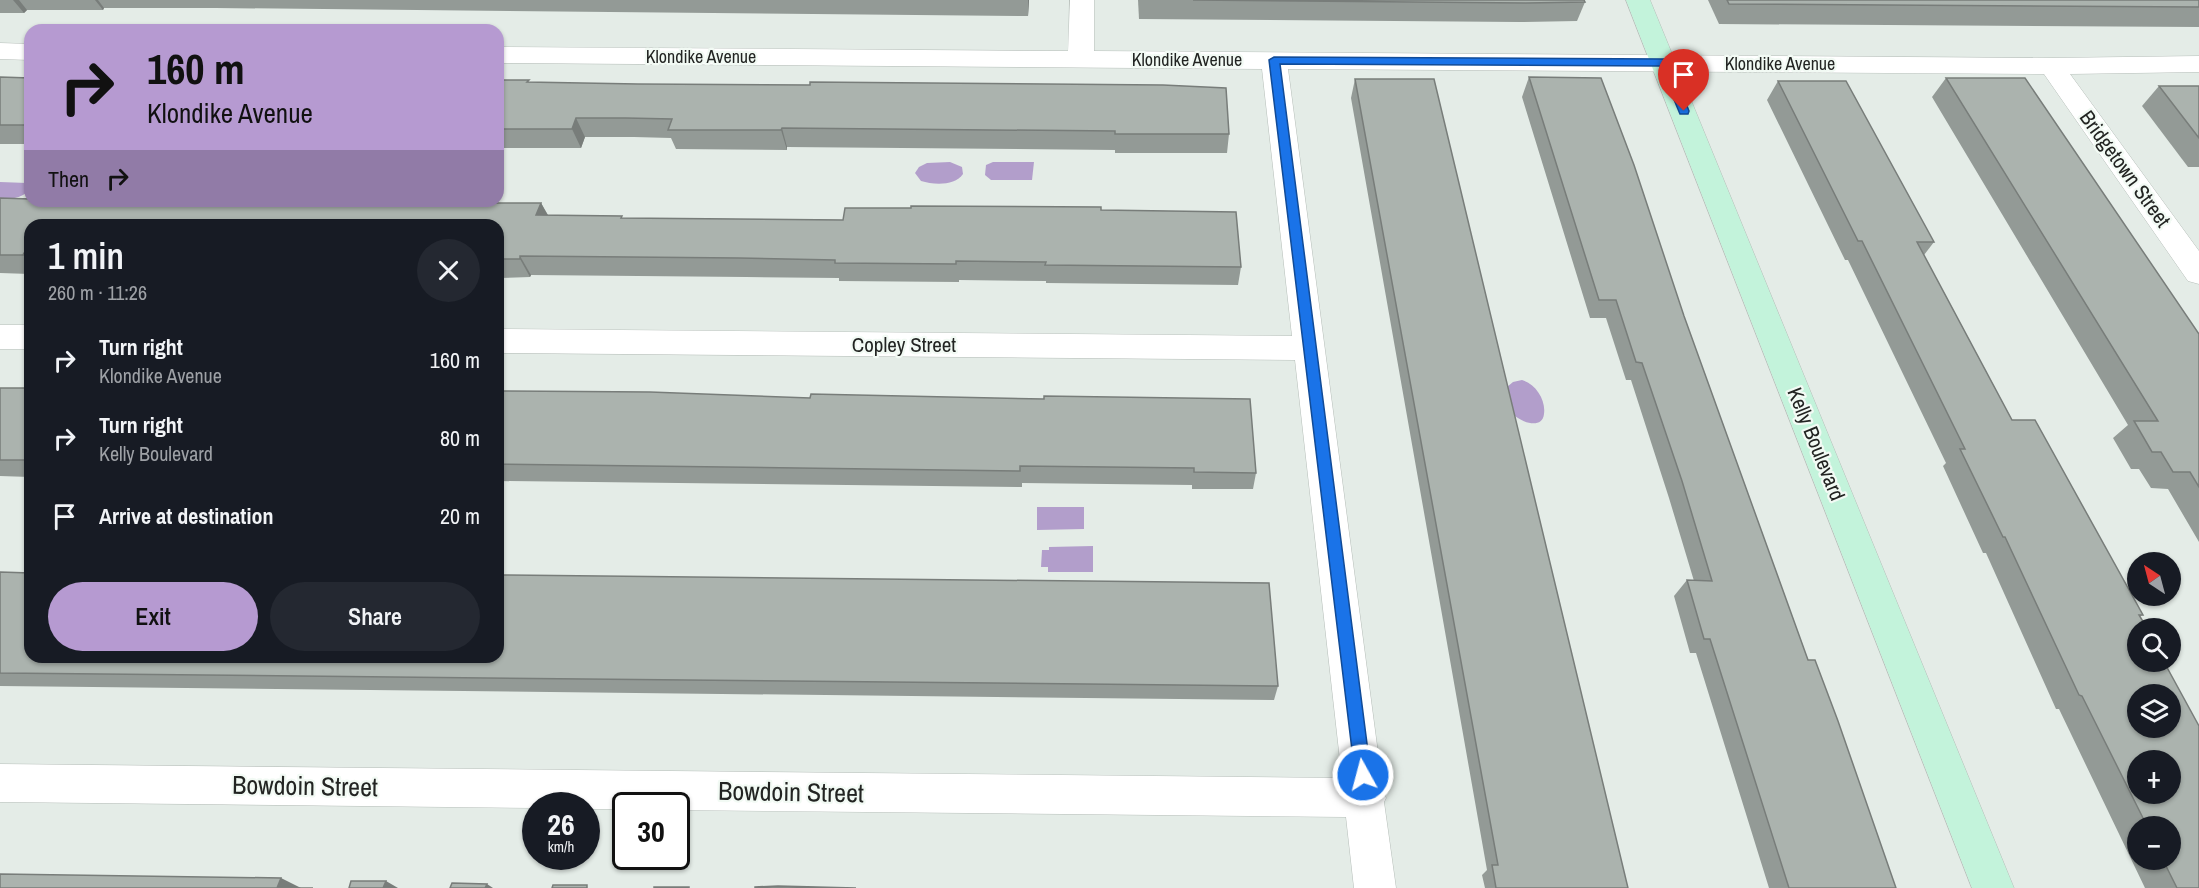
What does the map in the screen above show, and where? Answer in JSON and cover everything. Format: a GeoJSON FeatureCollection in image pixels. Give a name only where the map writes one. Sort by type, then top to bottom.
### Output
{"type":"FeatureCollection","features":[{"type":"Feature","properties":{"kind":"street"},"geometry":{"type":"LineString","coordinates":[[1081,59],[1082,0]]}},
{"type":"Feature","properties":{"kind":"street","name":"Kelly Boulevard"},"geometry":{"type":"LineString","coordinates":[[1638,0],[1993,888]]}},
{"type":"Feature","properties":{"kind":"street"},"geometry":{"type":"LineString","coordinates":[[0,51],[24,52]]}},
{"type":"Feature","properties":{"kind":"street","name":"Klondike Avenue"},"geometry":{"type":"LineString","coordinates":[[504,55],[2051,66],[2199,64]]}},
{"type":"Feature","properties":{"kind":"street"},"geometry":{"type":"LineString","coordinates":[[1274,60],[1366,798],[1375,888]]}},
{"type":"Feature","properties":{"kind":"street","name":"Bridgetown Street"},"geometry":{"type":"LineString","coordinates":[[2051,66],[2199,273]]}},
{"type":"Feature","properties":{"kind":"street"},"geometry":{"type":"LineString","coordinates":[[0,337],[24,337]]}},
{"type":"Feature","properties":{"kind":"street","name":"Copley Street"},"geometry":{"type":"LineString","coordinates":[[504,341],[1309,348]]}},
{"type":"Feature","properties":{"kind":"street","name":"Bowdoin Street"},"geometry":{"type":"LineString","coordinates":[[0,783],[1366,798]]}},
{"type":"Feature","properties":{"kind":"shaded area"},"geometry":{"type":"Polygon","coordinates":[[[950,162],[962,167],[963,174],[950,183],[938,184],[921,181],[915,173],[919,167],[927,163],[950,162]]]}},
{"type":"Feature","properties":{"kind":"shaded area"},"geometry":{"type":"Polygon","coordinates":[[[993,162],[1034,162],[1032,180],[991,180],[985,175],[986,165],[993,162]]]}},
{"type":"Feature","properties":{"kind":"shaded area"},"geometry":{"type":"Polygon","coordinates":[[[0,182],[24,183],[24,194],[21,196],[0,198],[0,182]]]}},
{"type":"Feature","properties":{"kind":"shaded area"},"geometry":{"type":"Polygon","coordinates":[[[1522,380],[1532,385],[1542,398],[1544,414],[1539,422],[1525,422],[1513,414],[1507,387],[1513,382],[1522,380]]]}},
{"type":"Feature","properties":{"kind":"shaded area"},"geometry":{"type":"Polygon","coordinates":[[[1037,507],[1084,507],[1084,529],[1037,530],[1037,507]]]}},
{"type":"Feature","properties":{"kind":"shaded area"},"geometry":{"type":"Polygon","coordinates":[[[1093,546],[1093,572],[1048,572],[1048,567],[1041,567],[1042,550],[1049,550],[1049,547],[1093,546]]]}},
{"type":"Feature","properties":{"kind":"building"},"geometry":{"type":"Polygon","coordinates":[[[1193,0],[1584,0],[1585,2],[1526,3],[1193,0]]]}},
{"type":"Feature","properties":{"kind":"building"},"geometry":{"type":"Polygon","coordinates":[[[1727,0],[2199,0],[2199,7],[1729,4],[1727,0]]]}},
{"type":"Feature","properties":{"kind":"building"},"geometry":{"type":"Polygon","coordinates":[[[0,77],[24,78],[24,125],[0,125],[0,77]]]}},
{"type":"Feature","properties":{"kind":"building"},"geometry":{"type":"Polygon","coordinates":[[[1529,77],[1601,78],[1634,165],[1684,316],[1808,660],[1815,660],[1896,888],[1789,888],[1710,639],[1704,639],[1687,580],[1712,581],[1682,481],[1642,363],[1636,362],[1616,300],[1599,300],[1529,77]]]}},
{"type":"Feature","properties":{"kind":"building"},"geometry":{"type":"Polygon","coordinates":[[[1946,78],[2025,78],[2199,334],[2199,487],[2190,472],[2173,472],[2161,452],[2152,452],[2134,421],[2158,421],[1946,78]]]}},
{"type":"Feature","properties":{"kind":"building"},"geometry":{"type":"Polygon","coordinates":[[[1355,79],[1434,79],[1628,888],[1496,888],[1492,865],[1498,865],[1355,79]]]}},
{"type":"Feature","properties":{"kind":"building"},"geometry":{"type":"Polygon","coordinates":[[[504,80],[638,84],[810,85],[810,82],[1163,85],[1226,88],[1229,134],[782,128],[781,130],[668,130],[672,119],[626,118],[576,118],[572,129],[504,129],[504,80]]]}},
{"type":"Feature","properties":{"kind":"building"},"geometry":{"type":"Polygon","coordinates":[[[1778,81],[1846,81],[1934,242],[1917,242],[2012,420],[2035,420],[2127,586],[2127,606],[2138,606],[2143,615],[2139,615],[2141,618],[2127,618],[2127,672],[2169,672],[2176,684],[2127,684],[2127,738],[2181,738],[2181,693],[2199,726],[2199,888],[2177,888],[2168,870],[2181,870],[2181,816],[2142,816],[2136,804],[2181,804],[2181,750],[2127,750],[2127,786],[2082,696],[2079,695],[2005,537],[1960,449],[1965,449],[1862,241],[1858,241],[1778,81]]]}},
{"type":"Feature","properties":{"kind":"building"},"geometry":{"type":"Polygon","coordinates":[[[2159,86],[2199,86],[2199,138],[2159,86]]]}},
{"type":"Feature","properties":{"kind":"building"},"geometry":{"type":"Polygon","coordinates":[[[0,198],[24,199],[24,207],[504,207],[504,203],[541,203],[536,215],[843,220],[845,208],[1101,207],[1101,210],[1236,212],[1241,267],[1045,265],[1046,262],[956,261],[956,264],[835,263],[835,260],[739,258],[520,256],[520,259],[504,259],[504,219],[24,219],[23,255],[0,255],[0,198]]]}},
{"type":"Feature","properties":{"kind":"building"},"geometry":{"type":"Polygon","coordinates":[[[0,388],[24,388],[24,460],[0,460],[0,388]]]}},
{"type":"Feature","properties":{"kind":"building"},"geometry":{"type":"Polygon","coordinates":[[[504,391],[650,392],[810,398],[811,394],[1044,399],[1044,396],[1250,399],[1256,473],[1194,472],[1194,468],[1020,466],[1020,471],[504,464],[504,391]]]}},
{"type":"Feature","properties":{"kind":"building"},"geometry":{"type":"Polygon","coordinates":[[[0,572],[24,573],[24,663],[504,663],[504,575],[1269,583],[1278,686],[0,673],[0,572]]]}},
{"type":"Feature","properties":{"kind":"building"},"geometry":{"type":"Polygon","coordinates":[[[0,874],[281,878],[277,888],[0,888],[0,874]]]}},
{"type":"Feature","properties":{"kind":"building"},"geometry":{"type":"Polygon","coordinates":[[[351,881],[386,881],[383,888],[349,888],[351,881]]]}},
{"type":"Feature","properties":{"kind":"building"},"geometry":{"type":"Polygon","coordinates":[[[452,883],[487,884],[485,888],[450,888],[452,883]]]}},
{"type":"Feature","properties":{"kind":"building"},"geometry":{"type":"Polygon","coordinates":[[[553,885],[587,885],[587,888],[552,888],[553,885]]]}},
{"type":"Feature","properties":{"kind":"building"},"geometry":{"type":"Polygon","coordinates":[[[778,886],[856,888],[755,888],[778,886]]]}},
{"type":"Feature","properties":{"kind":"building"},"geometry":{"type":"Polygon","coordinates":[[[689,887],[689,888],[654,888],[689,887]]]}},
{"type":"Feature","properties":{"kind":"route"},"geometry":{"type":"LineString","coordinates":[[1363,775],[1274,60],[1664,63],[1684,111]]}}]}
